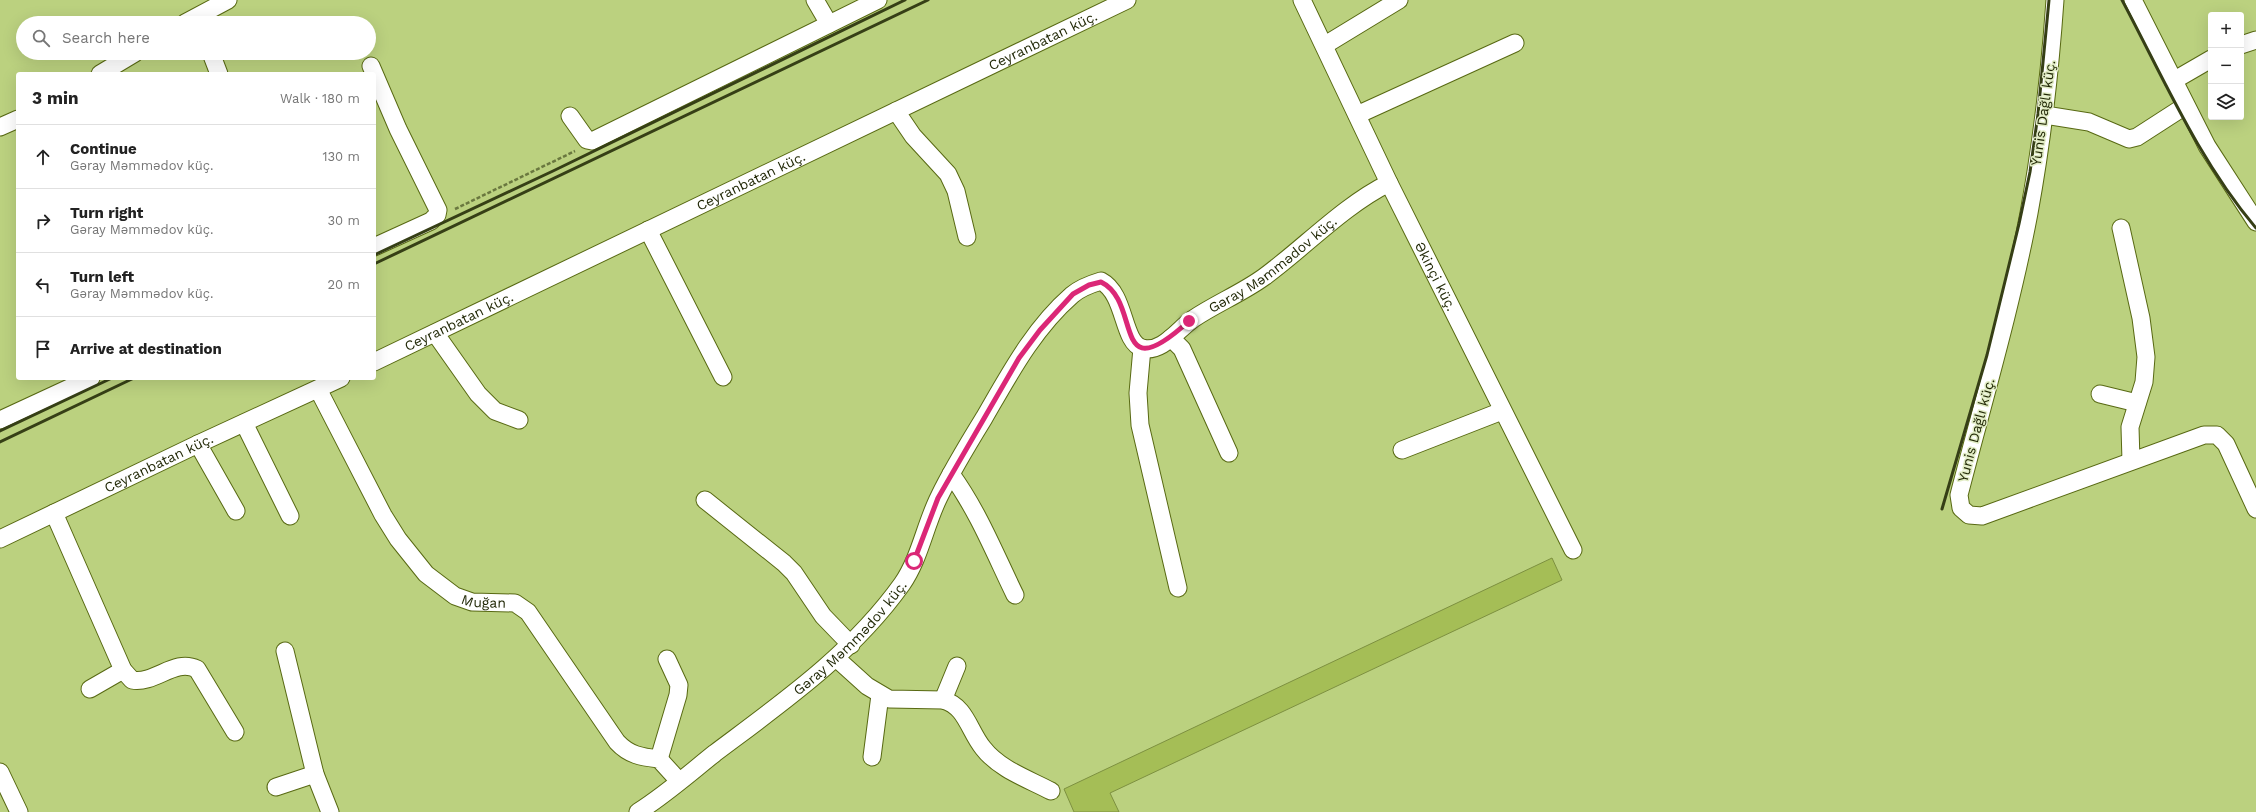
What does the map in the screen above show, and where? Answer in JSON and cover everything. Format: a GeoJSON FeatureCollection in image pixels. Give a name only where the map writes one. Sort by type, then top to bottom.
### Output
{"type":"FeatureCollection","features":[{"type":"Feature","properties":{"kind":"street"},"geometry":{"type":"LineString","coordinates":[[201,16],[228,0]]}},
{"type":"Feature","properties":{"kind":"street"},"geometry":{"type":"LineString","coordinates":[[815,0],[830,24]]}},
{"type":"Feature","properties":{"kind":"street"},"geometry":{"type":"LineString","coordinates":[[570,116],[587,140],[592,141],[878,0]]}},
{"type":"Feature","properties":{"kind":"street","name":"Ceyranbatan küç."},"geometry":{"type":"LineString","coordinates":[[376,361],[1127,0]]}},
{"type":"Feature","properties":{"kind":"street","name":"Əkinçi küç."},"geometry":{"type":"LineString","coordinates":[[1302,0],[1325,45],[1389,183],[1573,550]]}},
{"type":"Feature","properties":{"kind":"street"},"geometry":{"type":"LineString","coordinates":[[1325,45],[1398,0]]}},
{"type":"Feature","properties":{"kind":"street","name":"Yunis Dağlı küç."},"geometry":{"type":"LineString","coordinates":[[2056,0],[2045,115],[2028,214],[2005,316],[1958,495],[1961,508],[1969,515],[1982,516],[2131,461],[2204,436],[2217,435],[2226,444],[2256,509]]}},
{"type":"Feature","properties":{"kind":"street"},"geometry":{"type":"LineString","coordinates":[[2133,0],[2185,106],[2207,146],[2256,222]]}},
{"type":"Feature","properties":{"kind":"street"},"geometry":{"type":"LineString","coordinates":[[2244,44],[2256,40]]}},
{"type":"Feature","properties":{"kind":"street"},"geometry":{"type":"LineString","coordinates":[[1357,115],[1515,43]]}},
{"type":"Feature","properties":{"kind":"street"},"geometry":{"type":"LineString","coordinates":[[103,72],[123,60]]}},
{"type":"Feature","properties":{"kind":"street"},"geometry":{"type":"LineString","coordinates":[[214,60],[218,72]]}},
{"type":"Feature","properties":{"kind":"street"},"geometry":{"type":"LineString","coordinates":[[2172,80],[2208,61]]}},
{"type":"Feature","properties":{"kind":"street"},"geometry":{"type":"LineString","coordinates":[[371,66],[374,72]]}},
{"type":"Feature","properties":{"kind":"street"},"geometry":{"type":"LineString","coordinates":[[376,78],[437,213],[431,221],[376,246]]}},
{"type":"Feature","properties":{"kind":"street"},"geometry":{"type":"LineString","coordinates":[[2045,115],[2089,122],[2129,139],[2137,137],[2185,106]]}},
{"type":"Feature","properties":{"kind":"street"},"geometry":{"type":"LineString","coordinates":[[896,111],[913,136],[948,174],[956,191],[967,237]]}},
{"type":"Feature","properties":{"kind":"street"},"geometry":{"type":"LineString","coordinates":[[0,127],[16,120]]}},
{"type":"Feature","properties":{"kind":"street","name":"Gəray Məmmədov küç."},"geometry":{"type":"LineString","coordinates":[[638,812],[652,803],[804,686],[851,645],[903,582],[914,561],[938,498],[1019,358],[1040,330],[1073,294],[1089,285],[1101,282],[1109,286],[1116,295],[1134,343],[1142,348],[1153,348],[1171,338],[1198,315],[1262,279],[1358,202],[1389,183]]}},
{"type":"Feature","properties":{"kind":"street"},"geometry":{"type":"LineString","coordinates":[[2121,228],[2141,318],[2146,357],[2144,382],[2130,427],[2131,461]]}},
{"type":"Feature","properties":{"kind":"street"},"geometry":{"type":"LineString","coordinates":[[648,230],[723,377]]}},
{"type":"Feature","properties":{"kind":"street"},"geometry":{"type":"LineString","coordinates":[[435,332],[478,394],[495,411],[519,420]]}},
{"type":"Feature","properties":{"kind":"street"},"geometry":{"type":"LineString","coordinates":[[1171,338],[1182,349],[1229,453]]}},
{"type":"Feature","properties":{"kind":"street"},"geometry":{"type":"LineString","coordinates":[[1142,348],[1138,393],[1140,425],[1178,588]]}},
{"type":"Feature","properties":{"kind":"street"},"geometry":{"type":"LineString","coordinates":[[0,420],[87,380]]}},
{"type":"Feature","properties":{"kind":"street","name":"Ceyranbatan küç."},"geometry":{"type":"LineString","coordinates":[[0,539],[198,444],[337,380]]}},
{"type":"Feature","properties":{"kind":"street","name":"Muğan"},"geometry":{"type":"LineString","coordinates":[[318,389],[383,515],[398,539],[426,574],[455,596],[472,602],[515,603],[528,612],[624,750],[636,756],[659,759]]}},
{"type":"Feature","properties":{"kind":"street"},"geometry":{"type":"LineString","coordinates":[[2100,394],[2137,403]]}},
{"type":"Feature","properties":{"kind":"street"},"geometry":{"type":"LineString","coordinates":[[1402,450],[1502,411]]}},
{"type":"Feature","properties":{"kind":"street"},"geometry":{"type":"LineString","coordinates":[[244,423],[290,516]]}},
{"type":"Feature","properties":{"kind":"street"},"geometry":{"type":"LineString","coordinates":[[198,444],[236,511]]}},
{"type":"Feature","properties":{"kind":"street"},"geometry":{"type":"LineString","coordinates":[[951,474],[964,492],[976,513],[1015,595]]}},
{"type":"Feature","properties":{"kind":"street"},"geometry":{"type":"LineString","coordinates":[[705,500],[784,563],[794,573],[823,616],[851,645]]}},
{"type":"Feature","properties":{"kind":"street"},"geometry":{"type":"LineString","coordinates":[[54,513],[123,670],[132,680],[142,682],[175,668],[188,665],[197,669],[235,732]]}},
{"type":"Feature","properties":{"kind":"street"},"geometry":{"type":"LineString","coordinates":[[285,651],[315,774],[329,811]]}},
{"type":"Feature","properties":{"kind":"street"},"geometry":{"type":"LineString","coordinates":[[836,658],[880,695],[889,699],[943,700],[951,702],[960,710],[982,747],[992,759],[1051,791]]}},
{"type":"Feature","properties":{"kind":"street"},"geometry":{"type":"LineString","coordinates":[[667,659],[679,685],[678,695],[659,759],[679,781]]}},
{"type":"Feature","properties":{"kind":"street"},"geometry":{"type":"LineString","coordinates":[[943,700],[957,666]]}},
{"type":"Feature","properties":{"kind":"street"},"geometry":{"type":"LineString","coordinates":[[90,689],[123,670]]}},
{"type":"Feature","properties":{"kind":"street"},"geometry":{"type":"LineString","coordinates":[[872,757],[880,695]]}},
{"type":"Feature","properties":{"kind":"street"},"geometry":{"type":"LineString","coordinates":[[0,772],[19,812]]}},
{"type":"Feature","properties":{"kind":"street"},"geometry":{"type":"LineString","coordinates":[[276,787],[315,774]]}},
{"type":"Feature","properties":{"kind":"path"},"geometry":{"type":"LineString","coordinates":[[437,213],[470,202],[568,155],[592,141]]}},
{"type":"Feature","properties":{"kind":"building"},"geometry":{"type":"Polygon","coordinates":[[[1552,558],[1562,580],[1110,793],[1119,812],[1074,812],[1064,789],[1552,558]]]}},
{"type":"Feature","properties":{"kind":"railway"},"geometry":{"type":"LineString","coordinates":[[376,254],[553,171],[905,0]]}},
{"type":"Feature","properties":{"kind":"railway"},"geometry":{"type":"LineString","coordinates":[[376,263],[928,0]]}},
{"type":"Feature","properties":{"kind":"railway"},"geometry":{"type":"LineString","coordinates":[[1942,509],[1987,355],[2030,172],[2038,114],[2049,0]]}},
{"type":"Feature","properties":{"kind":"railway"},"geometry":{"type":"LineString","coordinates":[[2122,0],[2199,147],[2217,175],[2256,228]]}},
{"type":"Feature","properties":{"kind":"railway"},"geometry":{"type":"LineString","coordinates":[[0,431],[108,380]]}},
{"type":"Feature","properties":{"kind":"railway"},"geometry":{"type":"LineString","coordinates":[[0,442],[130,380]]}},
{"type":"Feature","properties":{"kind":"route"},"geometry":{"type":"LineString","coordinates":[[914,561],[938,498],[1019,358],[1040,330],[1073,294],[1089,285],[1101,282],[1109,286],[1116,295],[1134,343],[1142,348],[1153,348],[1171,338],[1189,321]]}}]}
